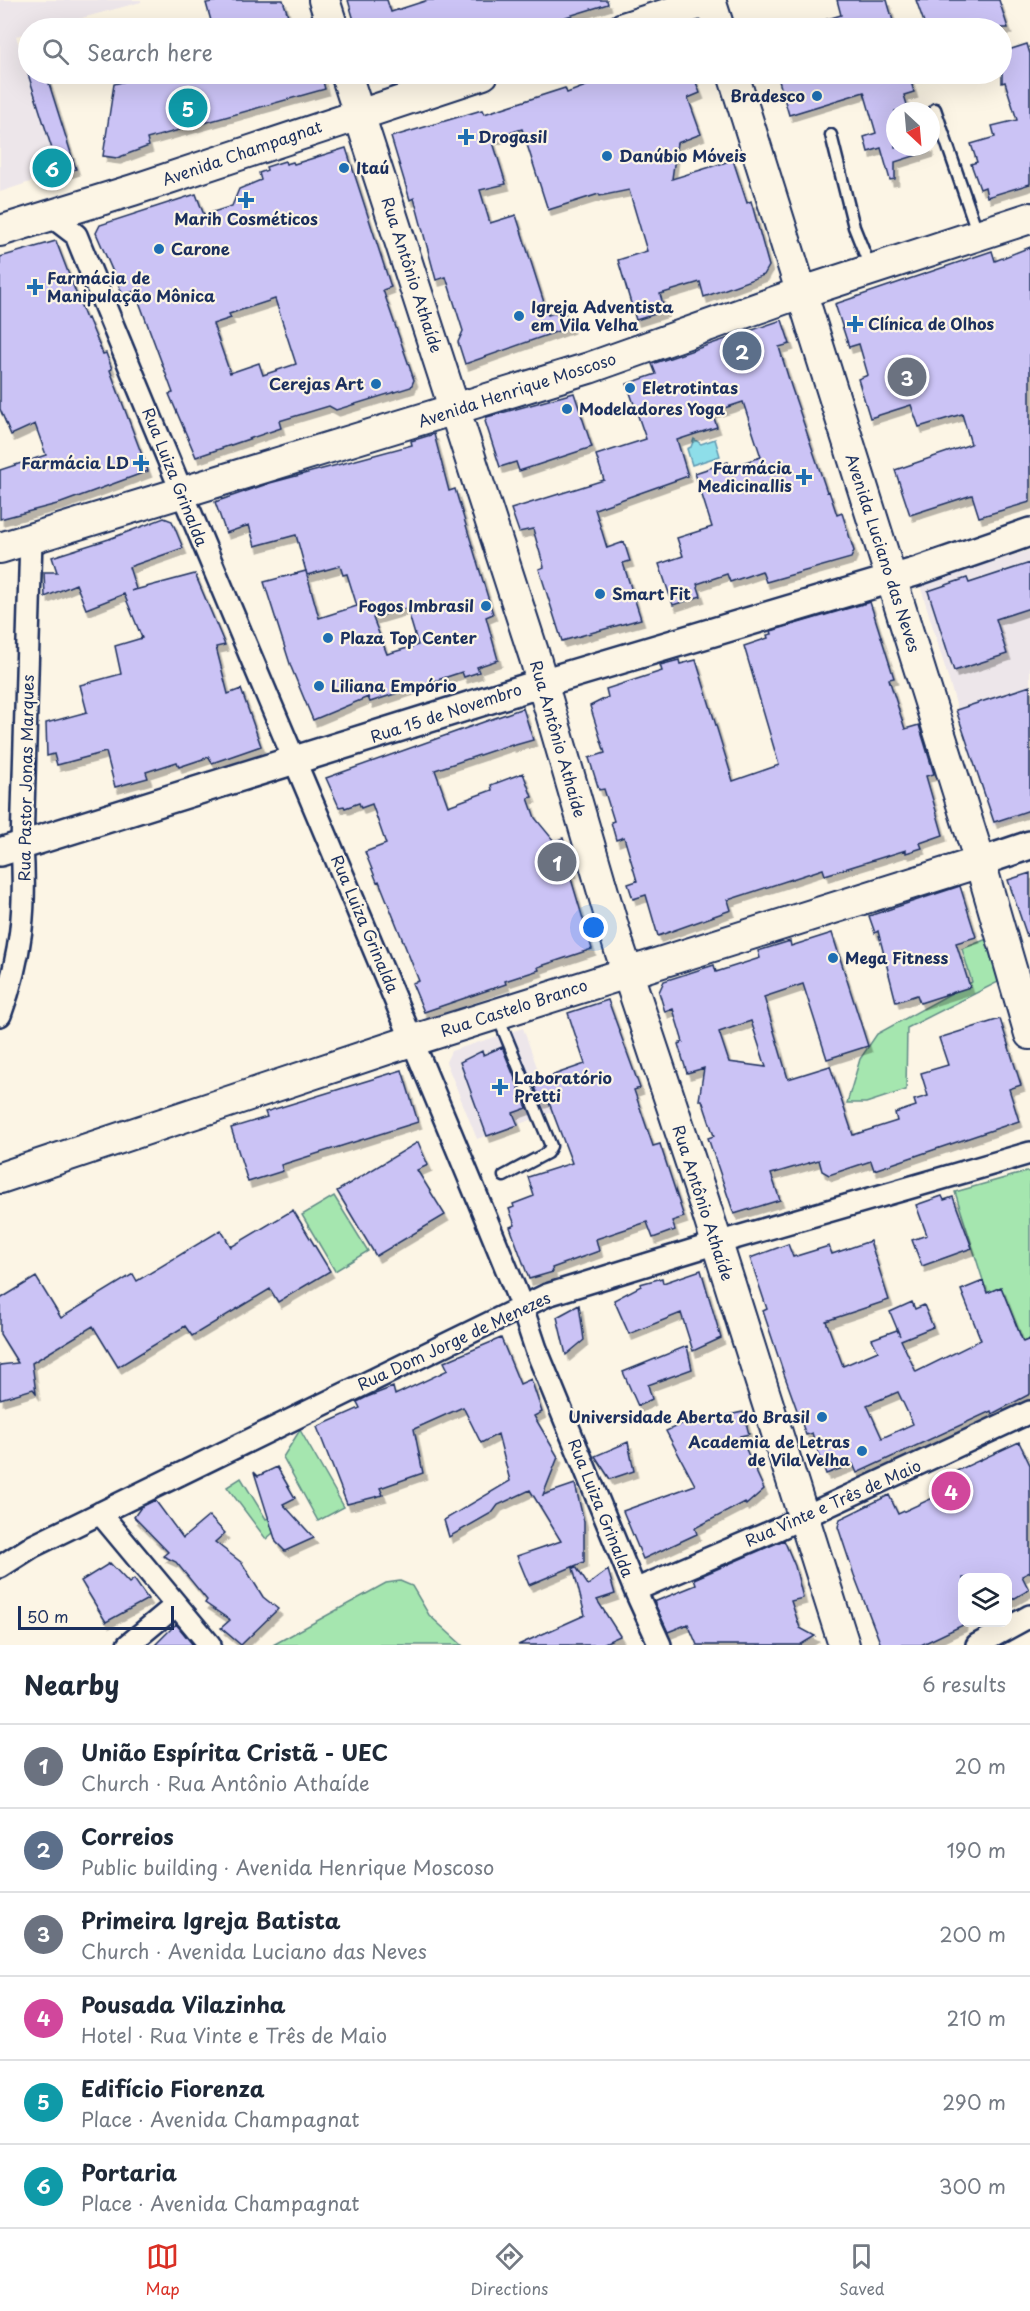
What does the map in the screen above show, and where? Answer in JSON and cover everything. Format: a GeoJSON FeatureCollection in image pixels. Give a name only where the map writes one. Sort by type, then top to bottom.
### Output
{"type":"FeatureCollection","features":[{"type":"Feature","properties":{"kind":"main road"},"geometry":{"type":"LineString","coordinates":[[324,0],[330,18]]}},
{"type":"Feature","properties":{"kind":"main road"},"geometry":{"type":"LineString","coordinates":[[654,18],[711,0],[717,18]]}},
{"type":"Feature","properties":{"kind":"main road","name":"Rua Antônio Athaíde"},"geometry":{"type":"LineString","coordinates":[[349,84],[542,682],[627,972],[717,1243],[844,1645]]}},
{"type":"Feature","properties":{"kind":"main road","name":"Avenida Champagnat"},"geometry":{"type":"LineString","coordinates":[[0,231],[452,84]]}},
{"type":"Feature","properties":{"kind":"main road","name":"Avenida Luciano das Neves"},"geometry":{"type":"LineString","coordinates":[[736,84],[980,862],[1030,1034]]}},
{"type":"Feature","properties":{"kind":"main road","name":"Avenida Henrique Moscoso"},"geometry":{"type":"LineString","coordinates":[[0,548],[455,411],[589,368],[800,293],[1030,218]]}},
{"type":"Feature","properties":{"kind":"main road","name":"Rua Castelo Branco"},"geometry":{"type":"LineString","coordinates":[[0,1178],[414,1040],[980,862]]}},
{"type":"Feature","properties":{"kind":"street","name":"Rua Luiza Grinalda"},"geometry":{"type":"LineString","coordinates":[[51,216],[76,235],[294,760],[414,1040],[522,1307],[536,1348],[635,1590],[660,1645]]}},
{"type":"Feature","properties":{"kind":"street","name":"Rua 15 de Novembro"},"geometry":{"type":"LineString","coordinates":[[11,848],[542,682],[891,579],[1030,532]]}},
{"type":"Feature","properties":{"kind":"street","name":"Rua Pastor Jonas Marques"},"geometry":{"type":"LineString","coordinates":[[0,1015],[18,959],[25,895],[11,848],[31,538]]}},
{"type":"Feature","properties":{"kind":"street","name":"Rua Castelo Branco"},"geometry":{"type":"LineString","coordinates":[[980,862],[1030,845]]}},
{"type":"Feature","properties":{"kind":"street","name":"Rua Dom Jorge de Menezes"},"geometry":{"type":"LineString","coordinates":[[2,1556],[100,1513],[547,1295],[717,1243],[1030,1154]]}},
{"type":"Feature","properties":{"kind":"street","name":"Rua Vinte e Três de Maio"},"geometry":{"type":"LineString","coordinates":[[635,1590],[1030,1412]]}},
{"type":"Feature","properties":{"kind":"street"},"geometry":{"type":"LineString","coordinates":[[100,1513],[175,1606],[210,1645]]}},
{"type":"Feature","properties":{"kind":"street"},"geometry":{"type":"LineString","coordinates":[[128,1645],[175,1606]]}},
{"type":"Feature","properties":{"kind":"street"},"geometry":{"type":"LineString","coordinates":[[978,1645],[1030,1616]]}},
{"type":"Feature","properties":{"kind":"lane"},"geometry":{"type":"LineString","coordinates":[[940,124],[978,235]]}},
{"type":"Feature","properties":{"kind":"lane"},"geometry":{"type":"LineString","coordinates":[[831,135],[854,227],[871,270]]}},
{"type":"Feature","properties":{"kind":"lane"},"geometry":{"type":"LineString","coordinates":[[496,1014],[551,1146],[547,1154],[504,1176]]}},
{"type":"Feature","properties":{"kind":"shaded area"},"geometry":{"type":"Polygon","coordinates":[[[0,0],[141,0],[141,2],[82,18],[18,18],[18,36],[16,36],[18,84],[32,84],[60,172],[0,192],[0,0]]]}},
{"type":"Feature","properties":{"kind":"shaded area"},"geometry":{"type":"Polygon","coordinates":[[[1030,550],[1030,814],[993,826],[920,585],[1030,550]]]}},
{"type":"Feature","properties":{"kind":"shaded area","name":"Laboratório Pretti"},"geometry":{"type":"Polygon","coordinates":[[[523,1028],[553,1112],[477,1139],[446,1062],[451,1051],[523,1028]]]}},
{"type":"Feature","properties":{"kind":"green space"},"geometry":{"type":"Polygon","coordinates":[[[987,939],[1008,977],[907,1028],[906,1090],[866,1103],[847,1103],[860,1059],[877,1034],[972,982],[962,949],[987,939]]]}},
{"type":"Feature","properties":{"kind":"green space"},"geometry":{"type":"Polygon","coordinates":[[[1030,1171],[1030,1339],[1023,1342],[1001,1287],[987,1293],[955,1192],[1030,1171]]]}},
{"type":"Feature","properties":{"kind":"green space"},"geometry":{"type":"Polygon","coordinates":[[[334,1196],[368,1251],[335,1271],[302,1215],[334,1196]]]}},
{"type":"Feature","properties":{"kind":"green space"},"geometry":{"type":"Polygon","coordinates":[[[300,1430],[344,1507],[318,1521],[283,1457],[300,1430]]]}},
{"type":"Feature","properties":{"kind":"green space"},"geometry":{"type":"Polygon","coordinates":[[[241,1478],[266,1519],[289,1511],[292,1517],[266,1539],[227,1487],[241,1478]]]}},
{"type":"Feature","properties":{"kind":"green space"},"geometry":{"type":"Polygon","coordinates":[[[400,1581],[412,1586],[429,1615],[462,1645],[273,1645],[386,1583],[400,1581]]]}},
{"type":"Feature","properties":{"kind":"water"},"geometry":{"type":"Polygon","coordinates":[[[694,439],[701,444],[715,439],[720,456],[692,465],[687,449],[691,447],[694,439]]]}},
{"type":"Feature","properties":{"kind":"building"},"geometry":{"type":"Polygon","coordinates":[[[224,0],[283,0],[289,18],[210,18],[206,3],[224,0]]]}},
{"type":"Feature","properties":{"kind":"building"},"geometry":{"type":"Polygon","coordinates":[[[348,0],[387,0],[391,12],[428,0],[607,0],[608,4],[562,18],[353,18],[348,0]]]}},
{"type":"Feature","properties":{"kind":"building"},"geometry":{"type":"Polygon","coordinates":[[[837,0],[887,0],[892,18],[831,18],[841,15],[837,0]]]}},
{"type":"Feature","properties":{"kind":"building"},"geometry":{"type":"Polygon","coordinates":[[[916,0],[999,0],[1005,18],[922,18],[916,0]]]}},
{"type":"Feature","properties":{"kind":"building"},"geometry":{"type":"Polygon","coordinates":[[[1027,44],[1030,54],[1030,184],[987,197],[985,187],[980,189],[971,164],[977,162],[971,144],[995,137],[992,126],[1017,120],[1006,84],[1012,84],[1012,49],[1027,44]]]}},
{"type":"Feature","properties":{"kind":"building"},"geometry":{"type":"Polygon","coordinates":[[[31,84],[49,84],[76,169],[60,174],[31,84]]]}},
{"type":"Feature","properties":{"kind":"building"},"geometry":{"type":"Polygon","coordinates":[[[114,84],[324,84],[325,89],[147,139],[149,146],[117,158],[103,156],[114,84]]]}},
{"type":"Feature","properties":{"kind":"building"},"geometry":{"type":"Polygon","coordinates":[[[591,84],[697,84],[700,93],[688,98],[701,134],[677,143],[672,179],[733,160],[747,203],[751,201],[769,266],[764,275],[704,297],[700,282],[660,294],[665,311],[636,320],[618,260],[647,251],[629,190],[600,196],[599,194],[548,210],[522,129],[492,139],[506,184],[480,190],[490,223],[516,215],[548,315],[564,310],[570,327],[465,364],[458,342],[463,331],[446,277],[436,280],[414,198],[410,200],[391,137],[482,110],[484,114],[565,88],[567,93],[591,84]]]}},
{"type":"Feature","properties":{"kind":"building"},"geometry":{"type":"Polygon","coordinates":[[[780,84],[912,84],[914,92],[904,95],[906,102],[886,102],[886,156],[914,156],[895,162],[895,179],[890,180],[881,148],[868,152],[864,137],[876,133],[864,92],[789,115],[780,84]]]}},
{"type":"Feature","properties":{"kind":"building"},"geometry":{"type":"Polygon","coordinates":[[[346,148],[391,287],[383,290],[414,380],[411,387],[336,410],[329,406],[279,421],[281,428],[196,457],[169,394],[173,393],[135,291],[123,295],[96,233],[100,225],[196,194],[204,215],[232,206],[239,189],[261,180],[259,173],[267,170],[266,167],[285,161],[286,164],[293,162],[294,164],[346,148]],[[275,299],[229,314],[231,318],[213,324],[230,373],[259,363],[263,375],[296,364],[275,299]]]}},
{"type":"Feature","properties":{"kind":"building"},"geometry":{"type":"Polygon","coordinates":[[[56,241],[86,319],[88,318],[103,354],[106,353],[112,369],[110,370],[148,471],[61,503],[0,519],[0,470],[46,455],[35,424],[11,435],[0,409],[0,257],[56,241]]]}},
{"type":"Feature","properties":{"kind":"building"},"geometry":{"type":"Polygon","coordinates":[[[1030,247],[1030,502],[979,517],[972,495],[910,515],[895,470],[971,444],[962,414],[919,427],[911,405],[870,418],[858,379],[868,375],[859,344],[849,347],[835,304],[992,251],[995,261],[1030,247]]]}},
{"type":"Feature","properties":{"kind":"building"},"geometry":{"type":"Polygon","coordinates":[[[782,320],[790,344],[779,347],[827,492],[829,491],[837,515],[842,513],[854,551],[851,558],[766,582],[762,571],[730,582],[727,574],[697,584],[701,596],[673,605],[659,564],[683,556],[677,538],[712,527],[695,473],[728,462],[730,467],[761,457],[743,402],[712,412],[717,427],[677,440],[688,476],[595,509],[607,548],[624,542],[630,561],[623,563],[641,619],[562,641],[539,569],[544,567],[533,529],[519,532],[511,509],[604,480],[596,455],[646,439],[627,384],[656,374],[652,364],[782,320]]]}},
{"type":"Feature","properties":{"kind":"building"},"geometry":{"type":"Polygon","coordinates":[[[574,393],[592,447],[519,471],[516,462],[500,467],[485,421],[487,417],[574,393]]]}},
{"type":"Feature","properties":{"kind":"building"},"geometry":{"type":"Polygon","coordinates":[[[434,434],[449,491],[455,489],[493,614],[486,617],[498,660],[477,667],[479,672],[464,677],[462,672],[370,702],[368,697],[313,720],[291,667],[264,582],[306,571],[296,535],[255,546],[249,525],[226,533],[215,502],[270,483],[412,445],[411,441],[434,434]],[[340,566],[307,575],[319,618],[357,606],[347,574],[343,575],[340,566]],[[407,608],[373,618],[387,654],[418,645],[407,608]]]}},
{"type":"Feature","properties":{"kind":"building"},"geometry":{"type":"Polygon","coordinates":[[[164,518],[172,521],[183,548],[129,567],[136,589],[131,591],[195,574],[225,645],[216,647],[228,694],[241,689],[261,746],[212,763],[209,757],[179,767],[177,762],[146,772],[148,778],[115,787],[106,752],[57,765],[54,754],[47,756],[46,723],[87,712],[80,685],[121,674],[115,646],[142,638],[124,594],[86,609],[76,584],[45,597],[44,572],[57,572],[52,557],[164,518]]]}},
{"type":"Feature","properties":{"kind":"building"},"geometry":{"type":"Polygon","coordinates":[[[1030,563],[1030,608],[996,619],[1007,654],[954,671],[928,591],[967,578],[969,583],[1030,563]]]}},
{"type":"Feature","properties":{"kind":"building"},"geometry":{"type":"Polygon","coordinates":[[[870,602],[894,678],[889,679],[905,729],[919,725],[934,774],[926,776],[943,835],[920,843],[922,848],[906,853],[906,850],[825,875],[823,869],[728,900],[731,910],[658,936],[646,895],[633,899],[628,884],[637,881],[624,837],[616,840],[611,822],[614,821],[604,789],[599,790],[589,758],[605,753],[590,706],[608,697],[606,689],[662,671],[660,665],[679,660],[680,664],[696,660],[733,781],[779,765],[744,646],[768,638],[767,635],[772,634],[771,631],[870,602]]]}},
{"type":"Feature","properties":{"kind":"building"},"geometry":{"type":"Polygon","coordinates":[[[1030,686],[1030,810],[994,822],[956,710],[1030,686]]]}},
{"type":"Feature","properties":{"kind":"building"},"geometry":{"type":"Polygon","coordinates":[[[523,708],[533,740],[512,746],[512,744],[435,770],[448,806],[492,790],[491,785],[523,773],[532,797],[528,798],[535,818],[554,841],[563,838],[573,871],[569,872],[592,949],[538,967],[539,970],[505,981],[506,984],[424,1012],[412,983],[419,981],[365,852],[386,844],[372,804],[361,808],[359,803],[345,808],[344,806],[339,807],[326,778],[523,708]]]}},
{"type":"Feature","properties":{"kind":"building"},"geometry":{"type":"Polygon","coordinates":[[[1030,873],[1030,936],[1027,936],[1008,880],[1030,873]]]}},
{"type":"Feature","properties":{"kind":"building"},"geometry":{"type":"Polygon","coordinates":[[[960,886],[976,937],[956,943],[970,987],[920,1003],[917,995],[896,1002],[878,931],[875,933],[869,916],[960,886]]]}},
{"type":"Feature","properties":{"kind":"building"},"geometry":{"type":"Polygon","coordinates":[[[832,933],[868,1046],[827,1059],[803,984],[764,997],[788,1079],[830,1066],[853,1135],[897,1121],[895,1113],[916,1106],[914,1100],[928,1096],[921,1073],[948,1065],[939,1038],[1000,1019],[1021,1085],[1009,1089],[1019,1121],[874,1170],[871,1161],[829,1175],[822,1171],[819,1160],[771,1174],[780,1200],[734,1214],[708,1138],[714,1136],[702,1100],[699,1100],[704,1068],[687,1073],[678,1044],[683,1042],[673,1009],[665,1012],[659,992],[664,981],[714,965],[716,972],[760,958],[758,951],[790,941],[791,946],[832,933]],[[751,1021],[719,1032],[729,1062],[766,1067],[751,1021]]]}},
{"type":"Feature","properties":{"kind":"building"},"geometry":{"type":"Polygon","coordinates":[[[608,1000],[640,1088],[634,1090],[653,1146],[660,1144],[684,1217],[672,1221],[675,1230],[653,1238],[647,1222],[596,1239],[599,1251],[552,1268],[553,1272],[529,1279],[510,1227],[515,1225],[509,1209],[514,1207],[513,1204],[534,1196],[528,1177],[572,1163],[548,1100],[541,1102],[533,1082],[585,1064],[568,1013],[608,1000]]]}},
{"type":"Feature","properties":{"kind":"building"},"geometry":{"type":"Polygon","coordinates":[[[502,1047],[527,1108],[513,1113],[518,1125],[487,1136],[460,1062],[482,1051],[483,1055],[502,1047]]]}},
{"type":"Feature","properties":{"kind":"building"},"geometry":{"type":"Polygon","coordinates":[[[402,1070],[418,1122],[281,1165],[283,1171],[248,1182],[231,1128],[267,1117],[265,1112],[402,1070]]]}},
{"type":"Feature","properties":{"kind":"building"},"geometry":{"type":"Polygon","coordinates":[[[418,1142],[428,1165],[417,1170],[445,1215],[376,1256],[337,1191],[418,1142]]]}},
{"type":"Feature","properties":{"kind":"building"},"geometry":{"type":"Polygon","coordinates":[[[942,1196],[944,1200],[953,1197],[972,1248],[922,1266],[912,1240],[927,1235],[916,1205],[942,1196]]]}},
{"type":"Feature","properties":{"kind":"building"},"geometry":{"type":"Polygon","coordinates":[[[293,1210],[330,1271],[278,1302],[270,1289],[192,1336],[185,1326],[118,1367],[93,1326],[32,1363],[36,1393],[33,1389],[0,1399],[0,1365],[18,1363],[0,1334],[0,1299],[36,1277],[61,1318],[133,1274],[137,1281],[221,1230],[231,1247],[293,1210]]]}},
{"type":"Feature","properties":{"kind":"building"},"geometry":{"type":"Polygon","coordinates":[[[870,1241],[889,1300],[826,1321],[843,1366],[878,1351],[872,1339],[897,1330],[900,1336],[890,1312],[912,1302],[915,1309],[924,1305],[933,1327],[901,1340],[916,1372],[981,1340],[961,1290],[983,1281],[987,1293],[1001,1287],[1023,1342],[1030,1339],[1030,1394],[992,1414],[991,1411],[857,1473],[853,1464],[826,1474],[812,1433],[806,1435],[784,1374],[763,1311],[767,1309],[750,1258],[788,1244],[793,1257],[829,1246],[832,1254],[870,1241]],[[898,1392],[867,1405],[882,1438],[913,1424],[898,1392]]]}},
{"type":"Feature","properties":{"kind":"building"},"geometry":{"type":"Polygon","coordinates":[[[701,1270],[721,1338],[693,1351],[681,1313],[629,1334],[614,1300],[641,1286],[640,1284],[662,1278],[663,1283],[701,1270]]]}},
{"type":"Feature","properties":{"kind":"building"},"geometry":{"type":"Polygon","coordinates":[[[579,1305],[584,1340],[566,1355],[557,1317],[579,1305]]]}},
{"type":"Feature","properties":{"kind":"building"},"geometry":{"type":"Polygon","coordinates":[[[501,1338],[520,1384],[531,1379],[542,1412],[534,1416],[558,1457],[543,1495],[575,1484],[584,1522],[584,1562],[529,1585],[517,1556],[561,1541],[530,1490],[498,1505],[493,1512],[449,1537],[444,1520],[510,1481],[498,1434],[481,1443],[463,1407],[414,1429],[423,1473],[380,1488],[383,1495],[347,1504],[317,1427],[360,1408],[357,1402],[367,1397],[393,1387],[395,1395],[448,1370],[444,1362],[501,1338]]]}},
{"type":"Feature","properties":{"kind":"building"},"geometry":{"type":"Polygon","coordinates":[[[687,1346],[692,1369],[648,1385],[652,1399],[638,1406],[623,1372],[687,1346]]]}},
{"type":"Feature","properties":{"kind":"building"},"geometry":{"type":"Polygon","coordinates":[[[743,1412],[749,1434],[740,1436],[764,1489],[746,1505],[745,1502],[695,1528],[697,1534],[643,1559],[623,1511],[695,1485],[666,1431],[699,1416],[700,1421],[743,1412]]]}},
{"type":"Feature","properties":{"kind":"building"},"geometry":{"type":"Polygon","coordinates":[[[628,1442],[634,1471],[610,1479],[595,1456],[628,1442]]]}},
{"type":"Feature","properties":{"kind":"building"},"geometry":{"type":"Polygon","coordinates":[[[1019,1442],[1030,1465],[1030,1572],[1022,1576],[1029,1590],[1012,1600],[1012,1573],[958,1573],[959,1627],[921,1645],[881,1645],[838,1527],[840,1519],[889,1495],[898,1514],[959,1486],[952,1473],[1019,1442]]]}},
{"type":"Feature","properties":{"kind":"building"},"geometry":{"type":"Polygon","coordinates":[[[277,1467],[295,1498],[283,1504],[314,1538],[285,1551],[276,1542],[254,1472],[258,1476],[277,1467]]]}},
{"type":"Feature","properties":{"kind":"building"},"geometry":{"type":"Polygon","coordinates":[[[155,1500],[183,1538],[209,1516],[225,1533],[215,1542],[242,1563],[263,1597],[278,1609],[241,1645],[221,1628],[230,1620],[205,1603],[207,1600],[176,1562],[163,1556],[168,1552],[134,1517],[141,1507],[155,1500]]]}},
{"type":"Feature","properties":{"kind":"building"},"geometry":{"type":"Polygon","coordinates":[[[784,1540],[795,1566],[803,1598],[791,1601],[800,1628],[815,1636],[800,1645],[697,1645],[688,1624],[668,1632],[654,1602],[696,1585],[694,1579],[784,1540]]]}},
{"type":"Feature","properties":{"kind":"building"},"geometry":{"type":"Polygon","coordinates":[[[110,1563],[129,1583],[134,1579],[148,1599],[106,1622],[81,1581],[110,1563]]]}},
{"type":"Feature","properties":{"kind":"building"},"geometry":{"type":"Polygon","coordinates":[[[576,1567],[588,1585],[608,1570],[615,1594],[597,1600],[620,1636],[600,1645],[518,1645],[585,1615],[573,1568],[576,1567]]]}},
{"type":"Feature","properties":{"kind":"building"},"geometry":{"type":"Polygon","coordinates":[[[176,1624],[193,1645],[155,1645],[176,1624]]]}},
{"type":"Feature","properties":{"kind":"place","name":"Bradesco"},"geometry":{"type":"Point","coordinates":[817,96]}},
{"type":"Feature","properties":{"kind":"place","name":"Edifício Fiorenza"},"geometry":{"type":"Point","coordinates":[188,108]}},
{"type":"Feature","properties":{"kind":"place","name":"Drogasil"},"geometry":{"type":"Point","coordinates":[466,137]}},
{"type":"Feature","properties":{"kind":"place","name":"Danúbio Móveis"},"geometry":{"type":"Point","coordinates":[607,156]}},
{"type":"Feature","properties":{"kind":"place","name":"Portaria"},"geometry":{"type":"Point","coordinates":[52,168]}},
{"type":"Feature","properties":{"kind":"place","name":"Itaú"},"geometry":{"type":"Point","coordinates":[344,168]}},
{"type":"Feature","properties":{"kind":"place","name":"Marih Cosméticos"},"geometry":{"type":"Point","coordinates":[246,200]}},
{"type":"Feature","properties":{"kind":"place","name":"Carone"},"geometry":{"type":"Point","coordinates":[159,249]}},
{"type":"Feature","properties":{"kind":"place","name":"Farmácia de Manipulação Mônica"},"geometry":{"type":"Point","coordinates":[35,287]}},
{"type":"Feature","properties":{"kind":"place","name":"Igreja Adventista em Vila Velha"},"geometry":{"type":"Point","coordinates":[519,316]}},
{"type":"Feature","properties":{"kind":"place","name":"Clínica de Olhos"},"geometry":{"type":"Point","coordinates":[855,324]}},
{"type":"Feature","properties":{"kind":"place","name":"Correios"},"geometry":{"type":"Point","coordinates":[742,351]}},
{"type":"Feature","properties":{"kind":"place","name":"Primeira Igreja Batista"},"geometry":{"type":"Point","coordinates":[907,377]}},
{"type":"Feature","properties":{"kind":"place","name":"Cerejas Art"},"geometry":{"type":"Point","coordinates":[376,384]}},
{"type":"Feature","properties":{"kind":"place","name":"Eletrotintas"},"geometry":{"type":"Point","coordinates":[630,388]}},
{"type":"Feature","properties":{"kind":"place","name":"Modeladores Yoga"},"geometry":{"type":"Point","coordinates":[567,409]}},
{"type":"Feature","properties":{"kind":"place","name":"Farmácia LD"},"geometry":{"type":"Point","coordinates":[141,463]}},
{"type":"Feature","properties":{"kind":"place","name":"Farmácia Medicinallis"},"geometry":{"type":"Point","coordinates":[804,477]}},
{"type":"Feature","properties":{"kind":"place","name":"Smart Fit"},"geometry":{"type":"Point","coordinates":[600,594]}},
{"type":"Feature","properties":{"kind":"place","name":"Fogos Imbrasil"},"geometry":{"type":"Point","coordinates":[486,606]}},
{"type":"Feature","properties":{"kind":"place","name":"Plaza Top Center"},"geometry":{"type":"Point","coordinates":[328,638]}},
{"type":"Feature","properties":{"kind":"place","name":"Liliana Empório"},"geometry":{"type":"Point","coordinates":[319,686]}},
{"type":"Feature","properties":{"kind":"place","name":"União Espírita Cristã - UEC"},"geometry":{"type":"Point","coordinates":[557,862]}},
{"type":"Feature","properties":{"kind":"place","name":"Mega Fitness"},"geometry":{"type":"Point","coordinates":[833,958]}},
{"type":"Feature","properties":{"kind":"place","name":"Laboratório Pretti"},"geometry":{"type":"Point","coordinates":[500,1087]}},
{"type":"Feature","properties":{"kind":"place","name":"Universidade Aberta do Brasil"},"geometry":{"type":"Point","coordinates":[822,1417]}},
{"type":"Feature","properties":{"kind":"place","name":"Academia de Letras de Vila Velha"},"geometry":{"type":"Point","coordinates":[862,1451]}},
{"type":"Feature","properties":{"kind":"place","name":"Pousada Vilazinha"},"geometry":{"type":"Point","coordinates":[951,1491]}}]}
